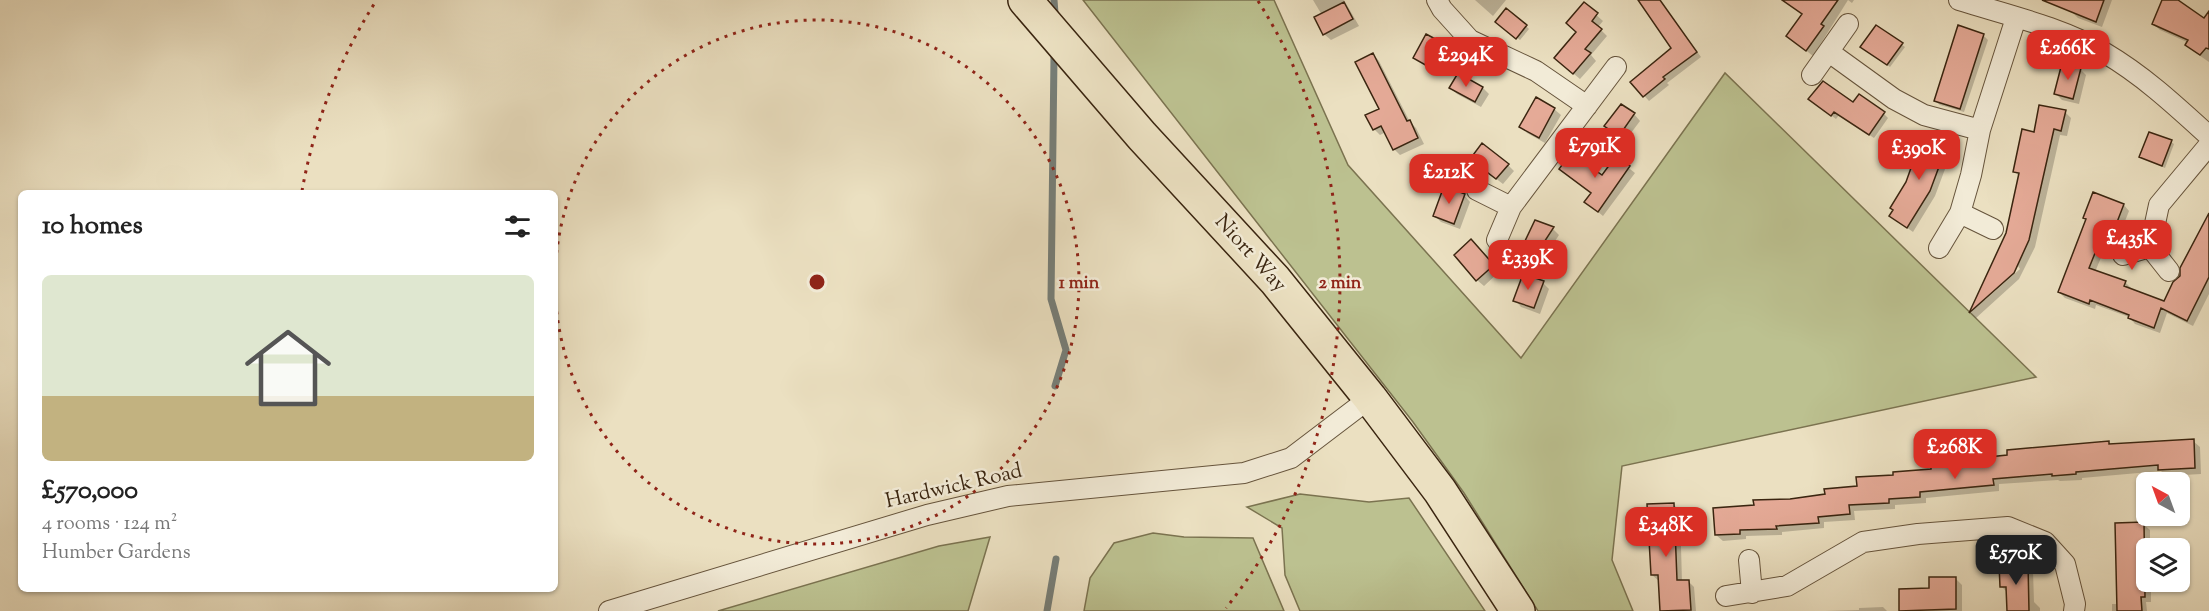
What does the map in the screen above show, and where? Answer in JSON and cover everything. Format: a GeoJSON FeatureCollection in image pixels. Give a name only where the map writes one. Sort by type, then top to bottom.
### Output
{"type":"FeatureCollection","features":[{"type":"Feature","properties":{"kind":"highway","name":"Niort Way"},"geometry":{"type":"LineString","coordinates":[[1025,0],[1142,136],[1275,280],[1370,398],[1440,491],[1518,611]]}},
{"type":"Feature","properties":{"kind":"street"},"geometry":{"type":"LineString","coordinates":[[1437,0],[1442,9],[1470,40],[1536,71],[1587,106]]}},
{"type":"Feature","properties":{"kind":"street"},"geometry":{"type":"LineString","coordinates":[[1959,0],[2074,38],[2104,52],[2136,72],[2209,136]]}},
{"type":"Feature","properties":{"kind":"street"},"geometry":{"type":"LineString","coordinates":[[1939,248],[1960,213],[1980,130],[2016,18]]}},
{"type":"Feature","properties":{"kind":"street"},"geometry":{"type":"LineString","coordinates":[[1812,75],[1848,24]]}},
{"type":"Feature","properties":{"kind":"street"},"geometry":{"type":"LineString","coordinates":[[1828,52],[1894,99],[1924,115],[1980,130]]}},
{"type":"Feature","properties":{"kind":"street"},"geometry":{"type":"LineString","coordinates":[[1497,240],[1511,207],[1616,67]]}},
{"type":"Feature","properties":{"kind":"street"},"geometry":{"type":"LineString","coordinates":[[2150,248],[2159,205],[2209,145]]}},
{"type":"Feature","properties":{"kind":"street"},"geometry":{"type":"LineString","coordinates":[[1477,190],[1511,207]]}},
{"type":"Feature","properties":{"kind":"street"},"geometry":{"type":"LineString","coordinates":[[1960,213],[1993,229]]}},
{"type":"Feature","properties":{"kind":"street"},"geometry":{"type":"LineString","coordinates":[[2123,255],[2150,248]]}},
{"type":"Feature","properties":{"kind":"street"},"geometry":{"type":"LineString","coordinates":[[2150,248],[2169,271]]}},
{"type":"Feature","properties":{"kind":"street","name":"Hardwick Road"},"geometry":{"type":"LineString","coordinates":[[609,611],[927,515],[1008,496],[1244,473],[1291,458],[1370,398]]}},
{"type":"Feature","properties":{"kind":"street"},"geometry":{"type":"LineString","coordinates":[[1726,596],[1787,586],[1863,542],[1918,534],[2008,527],[2045,542],[2065,564],[2075,604],[2074,611]]}},
{"type":"Feature","properties":{"kind":"street"},"geometry":{"type":"LineString","coordinates":[[1749,560],[1752,593]]}},
{"type":"Feature","properties":{"kind":"green space"},"geometry":{"type":"Polygon","coordinates":[[[1083,0],[1274,0],[1348,165],[1521,358],[1725,73],[2036,377],[1622,466],[1612,560],[1633,611],[1538,611],[1464,493],[1413,422],[1083,0]]]}},
{"type":"Feature","properties":{"kind":"green space"},"geometry":{"type":"Polygon","coordinates":[[[1300,494],[1369,502],[1409,498],[1485,611],[1300,611],[1285,575],[1282,528],[1247,507],[1300,494]]]}},
{"type":"Feature","properties":{"kind":"green space"},"geometry":{"type":"Polygon","coordinates":[[[1153,533],[1184,537],[1253,538],[1284,611],[1084,611],[1090,578],[1114,543],[1153,533]]]}},
{"type":"Feature","properties":{"kind":"green space"},"geometry":{"type":"Polygon","coordinates":[[[990,537],[968,611],[718,611],[939,546],[990,537]]]}},
{"type":"Feature","properties":{"kind":"building"},"geometry":{"type":"Polygon","coordinates":[[[1638,0],[1660,0],[1697,52],[1663,77],[1665,79],[1643,97],[1630,82],[1671,48],[1638,0]]]}},
{"type":"Feature","properties":{"kind":"building"},"geometry":{"type":"Polygon","coordinates":[[[1782,0],[1838,0],[1821,24],[1824,26],[1806,51],[1786,36],[1802,14],[1782,0]]]}},
{"type":"Feature","properties":{"kind":"building"},"geometry":{"type":"Polygon","coordinates":[[[2042,0],[2104,0],[2096,22],[2042,0]]]}},
{"type":"Feature","properties":{"kind":"building"},"geometry":{"type":"Polygon","coordinates":[[[2162,0],[2178,0],[2204,18],[2209,11],[2209,49],[2206,48],[2200,55],[2185,45],[2188,40],[2152,24],[2162,0]]]}},
{"type":"Feature","properties":{"kind":"building"},"geometry":{"type":"Polygon","coordinates":[[[1344,2],[1353,19],[1323,35],[1314,17],[1344,2]]]}},
{"type":"Feature","properties":{"kind":"building"},"geometry":{"type":"Polygon","coordinates":[[[1584,2],[1598,13],[1592,21],[1602,29],[1585,49],[1591,53],[1573,74],[1554,58],[1576,32],[1566,23],[1584,2]]]}},
{"type":"Feature","properties":{"kind":"building"},"geometry":{"type":"Polygon","coordinates":[[[1506,8],[1527,25],[1516,39],[1495,22],[1506,8]]]}},
{"type":"Feature","properties":{"kind":"building"},"geometry":{"type":"Polygon","coordinates":[[[1876,25],[1903,43],[1887,65],[1860,47],[1876,25]]]}},
{"type":"Feature","properties":{"kind":"building"},"geometry":{"type":"Polygon","coordinates":[[[1958,25],[1984,34],[1960,109],[1934,101],[1958,25]]]}},
{"type":"Feature","properties":{"kind":"building"},"geometry":{"type":"Polygon","coordinates":[[[1426,34],[1443,43],[1429,67],[1413,58],[1426,34]]]}},
{"type":"Feature","properties":{"kind":"building"},"geometry":{"type":"Polygon","coordinates":[[[1373,53],[1418,138],[1393,150],[1381,126],[1373,130],[1365,115],[1379,109],[1355,62],[1373,53]]]}},
{"type":"Feature","properties":{"kind":"building"},"geometry":{"type":"Polygon","coordinates":[[[2062,63],[2081,68],[2073,99],[2054,94],[2062,63]]]}},
{"type":"Feature","properties":{"kind":"building"},"geometry":{"type":"Polygon","coordinates":[[[1458,73],[1483,87],[1475,102],[1449,88],[1458,73]]]}},
{"type":"Feature","properties":{"kind":"building"},"geometry":{"type":"Polygon","coordinates":[[[1823,81],[1853,102],[1859,94],[1885,112],[1869,135],[1834,112],[1831,116],[1808,99],[1823,81]]]}},
{"type":"Feature","properties":{"kind":"building"},"geometry":{"type":"Polygon","coordinates":[[[1536,97],[1555,108],[1539,138],[1519,127],[1536,97]]]}},
{"type":"Feature","properties":{"kind":"building"},"geometry":{"type":"Polygon","coordinates":[[[1621,104],[1635,113],[1619,136],[1604,126],[1621,104]]]}},
{"type":"Feature","properties":{"kind":"building"},"geometry":{"type":"Polygon","coordinates":[[[2039,105],[2066,110],[2061,131],[2054,129],[2029,240],[2014,273],[1969,313],[2006,233],[2019,173],[2013,172],[2022,129],[2034,132],[2039,105]]]}},
{"type":"Feature","properties":{"kind":"building"},"geometry":{"type":"Polygon","coordinates":[[[2149,132],[2172,140],[2162,166],[2139,157],[2149,132]]]}},
{"type":"Feature","properties":{"kind":"building"},"geometry":{"type":"Polygon","coordinates":[[[1929,135],[1951,142],[1946,157],[1943,156],[1930,191],[1907,228],[1889,216],[1893,210],[1890,208],[1906,182],[1917,151],[1923,153],[1929,135]]]}},
{"type":"Feature","properties":{"kind":"building"},"geometry":{"type":"Polygon","coordinates":[[[1482,143],[1509,164],[1496,179],[1470,159],[1482,143]]]}},
{"type":"Feature","properties":{"kind":"building"},"geometry":{"type":"Polygon","coordinates":[[[1571,153],[1602,175],[1616,156],[1630,166],[1598,212],[1584,202],[1591,193],[1559,169],[1571,153]]]}},
{"type":"Feature","properties":{"kind":"building"},"geometry":{"type":"Polygon","coordinates":[[[1444,186],[1465,194],[1454,224],[1433,216],[1444,186]]]}},
{"type":"Feature","properties":{"kind":"building"},"geometry":{"type":"Polygon","coordinates":[[[2093,192],[2124,204],[2114,230],[2106,226],[2089,268],[2126,281],[2124,286],[2164,301],[2173,282],[2180,276],[2180,268],[2209,213],[2209,277],[2187,321],[2161,308],[2154,328],[2128,318],[2129,315],[2090,300],[2089,304],[2058,292],[2086,219],[2083,218],[2093,192]]]}},
{"type":"Feature","properties":{"kind":"building"},"geometry":{"type":"Polygon","coordinates":[[[1535,220],[1554,227],[1539,250],[1525,241],[1535,220]]]}},
{"type":"Feature","properties":{"kind":"building"},"geometry":{"type":"Polygon","coordinates":[[[1471,239],[1494,265],[1476,281],[1454,255],[1471,239]]]}},
{"type":"Feature","properties":{"kind":"building"},"geometry":{"type":"Polygon","coordinates":[[[1523,274],[1544,281],[1534,308],[1513,301],[1523,274]]]}},
{"type":"Feature","properties":{"kind":"building"},"geometry":{"type":"Polygon","coordinates":[[[2194,439],[2195,468],[2158,470],[2158,465],[2076,472],[2076,474],[1993,479],[1994,485],[1920,492],[1920,497],[1889,499],[1889,503],[1849,505],[1850,514],[1818,517],[1819,523],[1776,526],[1777,529],[1740,530],[1740,534],[1715,535],[1713,508],[1754,505],[1753,500],[1790,499],[1825,494],[1824,489],[1857,486],[1856,477],[1893,475],[1893,472],[1931,469],[1931,463],[2007,455],[2007,450],[2109,441],[2109,444],[2194,439]]]}},
{"type":"Feature","properties":{"kind":"building"},"geometry":{"type":"Polygon","coordinates":[[[1674,503],[1677,580],[1689,580],[1691,610],[1660,611],[1658,575],[1651,575],[1647,504],[1674,503]]]}},
{"type":"Feature","properties":{"kind":"building"},"geometry":{"type":"Polygon","coordinates":[[[2136,522],[2136,526],[2144,526],[2144,538],[2136,538],[2136,592],[2145,592],[2145,597],[2141,597],[2142,611],[2117,611],[2115,523],[2136,522]]]}},
{"type":"Feature","properties":{"kind":"building"},"geometry":{"type":"Polygon","coordinates":[[[2028,563],[2029,611],[2007,611],[2006,587],[2000,587],[1999,564],[2028,563]]]}},
{"type":"Feature","properties":{"kind":"building"},"geometry":{"type":"Polygon","coordinates":[[[1929,577],[1956,577],[1956,609],[1899,611],[1899,589],[1929,588],[1929,577]]]}},
{"type":"Feature","properties":{"kind":"waterway"},"geometry":{"type":"LineString","coordinates":[[1054,0],[1055,13]]}},
{"type":"Feature","properties":{"kind":"waterway"},"geometry":{"type":"LineString","coordinates":[[1054,57],[1051,299],[1066,350],[1055,386]]}},
{"type":"Feature","properties":{"kind":"waterway"},"geometry":{"type":"LineString","coordinates":[[1047,611],[1056,559]]}}]}
